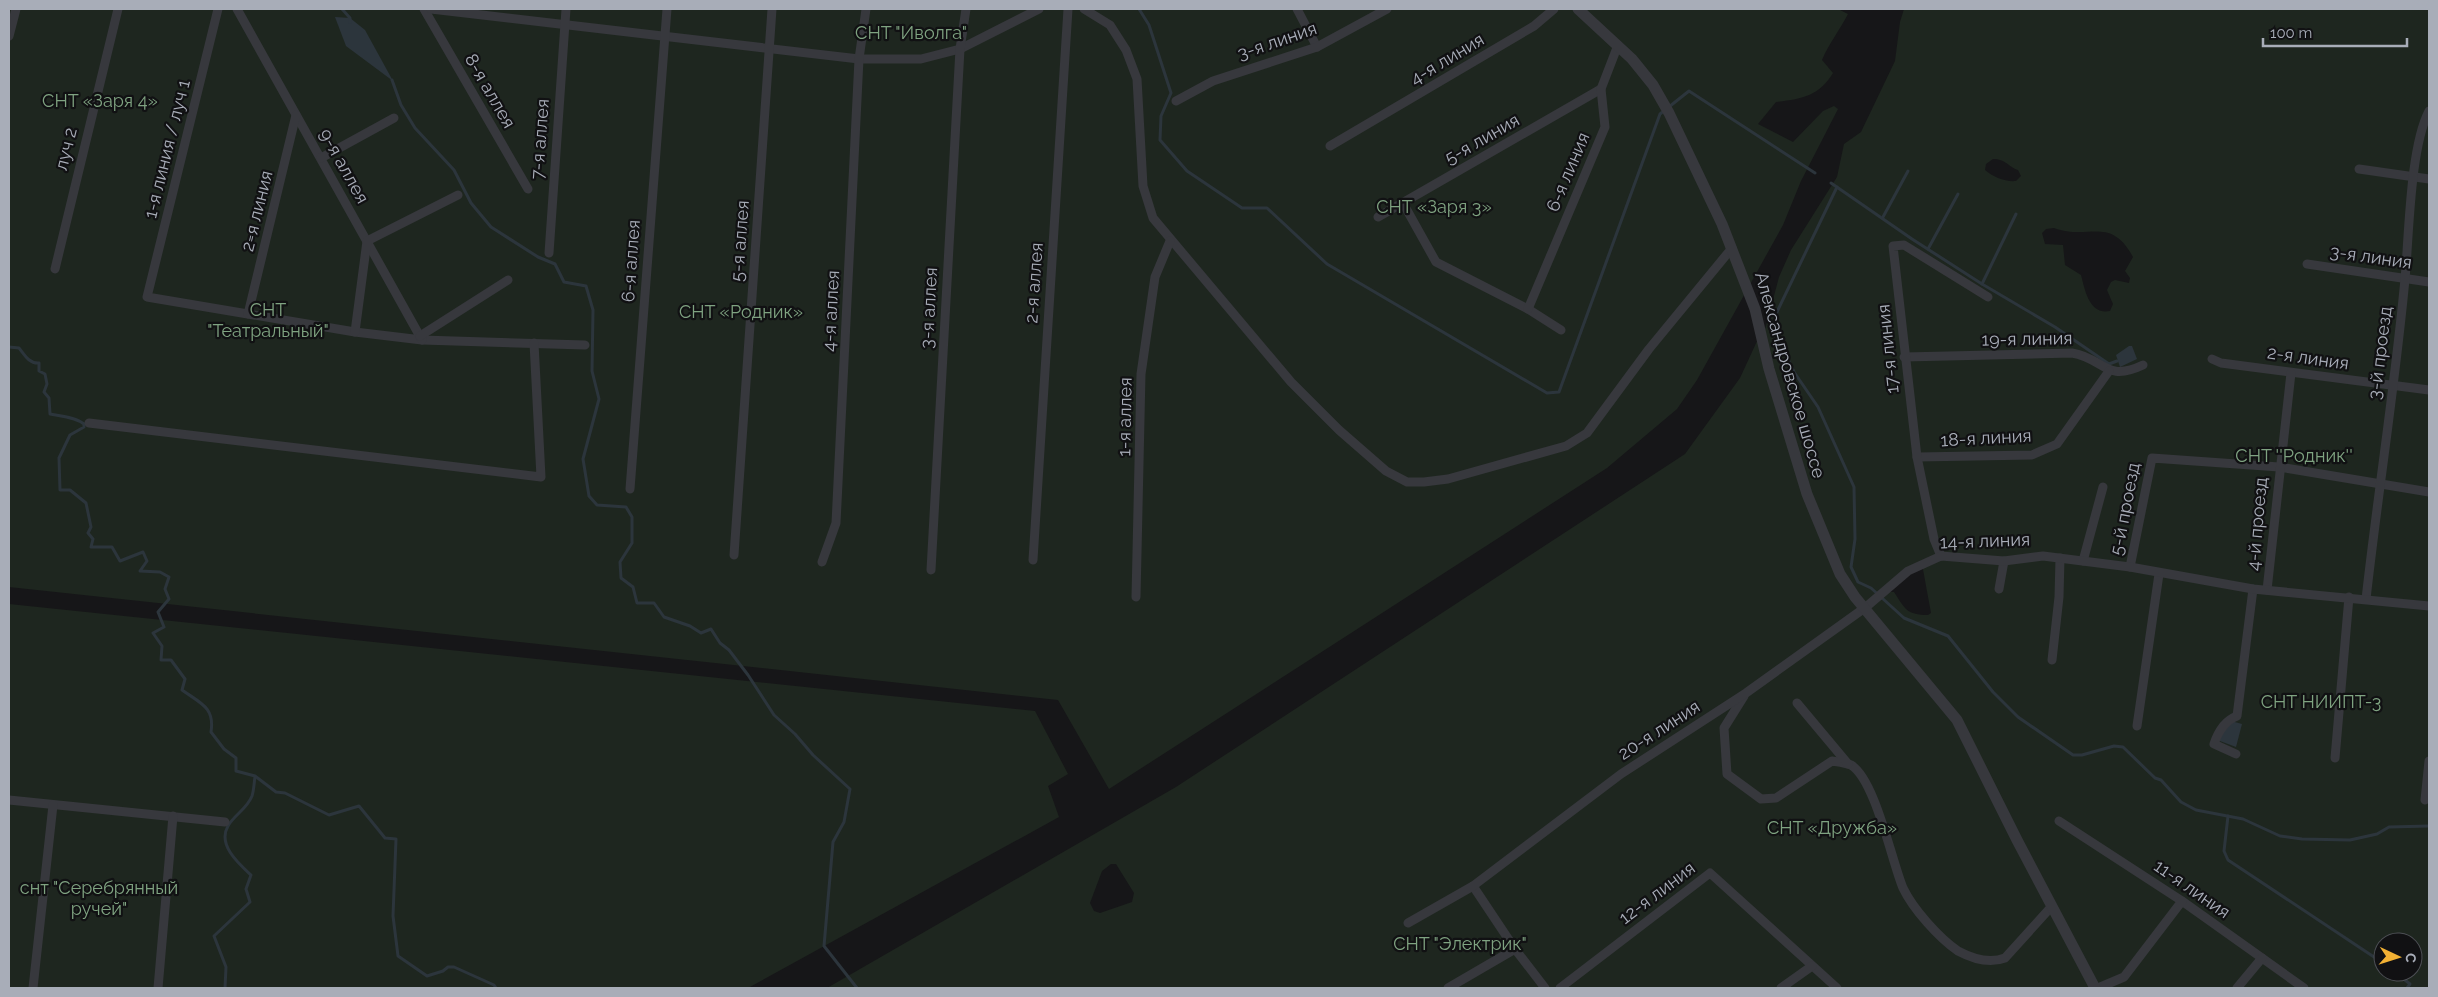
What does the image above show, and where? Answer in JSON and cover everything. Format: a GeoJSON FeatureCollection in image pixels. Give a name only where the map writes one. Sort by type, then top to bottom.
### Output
{"type":"FeatureCollection","features":[{"type":"Feature","properties":{"kind":"street"},"geometry":{"type":"LineString","coordinates":[[9,36],[16,9]]}},
{"type":"Feature","properties":{"kind":"street","name":"луч 2"},"geometry":{"type":"LineString","coordinates":[[55,268],[118,9]]}},
{"type":"Feature","properties":{"kind":"street","name":"1-я линия / луч 1"},"geometry":{"type":"LineString","coordinates":[[218,9],[147,297],[248,314]]}},
{"type":"Feature","properties":{"kind":"street","name":"9-я аллея"},"geometry":{"type":"LineString","coordinates":[[237,9],[421,338]]}},
{"type":"Feature","properties":{"kind":"street","name":"8-я аллея"},"geometry":{"type":"LineString","coordinates":[[424,9],[528,189]]}},
{"type":"Feature","properties":{"kind":"street"},"geometry":{"type":"LineString","coordinates":[[430,9],[462,10],[564,26],[859,59],[921,59],[960,48],[1039,9]]}},
{"type":"Feature","properties":{"kind":"street"},"geometry":{"type":"LineString","coordinates":[[564,26],[566,9]]}},
{"type":"Feature","properties":{"kind":"street"},"geometry":{"type":"LineString","coordinates":[[665,36],[667,9]]}},
{"type":"Feature","properties":{"kind":"street"},"geometry":{"type":"LineString","coordinates":[[769,49],[772,9]]}},
{"type":"Feature","properties":{"kind":"street"},"geometry":{"type":"LineString","coordinates":[[859,59],[866,9]]}},
{"type":"Feature","properties":{"kind":"street","name":"3-я аллея"},"geometry":{"type":"LineString","coordinates":[[931,570],[960,48],[966,9]]}},
{"type":"Feature","properties":{"kind":"street","name":"2-я аллея"},"geometry":{"type":"LineString","coordinates":[[1033,560],[1068,9]]}},
{"type":"Feature","properties":{"kind":"street"},"geometry":{"type":"LineString","coordinates":[[1084,9],[1110,26],[1126,50],[1138,79],[1143,186],[1153,218],[1291,382],[1339,430],[1386,471],[1407,482],[1424,482],[1448,478],[1566,446],[1587,433],[1649,349],[1732,248]]}},
{"type":"Feature","properties":{"kind":"street"},"geometry":{"type":"LineString","coordinates":[[1296,9],[1317,47]]}},
{"type":"Feature","properties":{"kind":"street","name":"3-я линия"},"geometry":{"type":"LineString","coordinates":[[1176,101],[1213,81],[1317,47],[1387,9]]}},
{"type":"Feature","properties":{"kind":"street","name":"4-я линия"},"geometry":{"type":"LineString","coordinates":[[1330,146],[1534,26],[1554,9]]}},
{"type":"Feature","properties":{"kind":"street","name":"Александровское шоссе"},"geometry":{"type":"LineString","coordinates":[[1578,9],[1618,46],[1653,85],[1667,108],[1732,248],[1755,309],[1769,369],[1807,494],[1840,574],[1855,597],[1866,607],[1957,720],[2052,906],[2097,988]]}},
{"type":"Feature","properties":{"kind":"street","name":"7-я аллея"},"geometry":{"type":"LineString","coordinates":[[549,253],[564,26]]}},
{"type":"Feature","properties":{"kind":"street","name":"6-я аллея"},"geometry":{"type":"LineString","coordinates":[[630,489],[665,36]]}},
{"type":"Feature","properties":{"kind":"street","name":"6-я линия"},"geometry":{"type":"LineString","coordinates":[[1528,309],[1605,127],[1601,89],[1618,46]]}},
{"type":"Feature","properties":{"kind":"street","name":"5-я аллея"},"geometry":{"type":"LineString","coordinates":[[734,555],[769,49]]}},
{"type":"Feature","properties":{"kind":"street","name":"4-я аллея"},"geometry":{"type":"LineString","coordinates":[[822,562],[836,523],[859,59]]}},
{"type":"Feature","properties":{"kind":"street","name":"5-я линия"},"geometry":{"type":"LineString","coordinates":[[1378,217],[1601,89]]}},
{"type":"Feature","properties":{"kind":"street","name":"3-й проезд"},"geometry":{"type":"LineString","coordinates":[[2366,599],[2379,484],[2394,385],[2414,178],[2422,124],[2429,111]]}},
{"type":"Feature","properties":{"kind":"street","name":"2=я линия"},"geometry":{"type":"LineString","coordinates":[[248,314],[296,115]]}},
{"type":"Feature","properties":{"kind":"street"},"geometry":{"type":"LineString","coordinates":[[320,158],[394,118]]}},
{"type":"Feature","properties":{"kind":"street"},"geometry":{"type":"LineString","coordinates":[[2359,169],[2429,179]]}},
{"type":"Feature","properties":{"kind":"street"},"geometry":{"type":"LineString","coordinates":[[355,332],[367,241],[458,195]]}},
{"type":"Feature","properties":{"kind":"street"},"geometry":{"type":"LineString","coordinates":[[1404,203],[1436,262],[1528,309],[1561,330]]}},
{"type":"Feature","properties":{"kind":"street","name":"1-я аллея"},"geometry":{"type":"LineString","coordinates":[[1136,598],[1141,374],[1155,277],[1170,240]]}},
{"type":"Feature","properties":{"kind":"street","name":"17-я линия"},"geometry":{"type":"LineString","coordinates":[[1941,556],[1934,539],[1917,457],[1891,243],[1904,245],[1988,297]]}},
{"type":"Feature","properties":{"kind":"street","name":"3-я линия"},"geometry":{"type":"LineString","coordinates":[[2308,264],[2429,282]]}},
{"type":"Feature","properties":{"kind":"street"},"geometry":{"type":"LineString","coordinates":[[421,338],[508,280]]}},
{"type":"Feature","properties":{"kind":"street"},"geometry":{"type":"LineString","coordinates":[[248,314],[355,332],[421,338],[585,345]]}},
{"type":"Feature","properties":{"kind":"street"},"geometry":{"type":"LineString","coordinates":[[90,423],[541,477],[534,343]]}},
{"type":"Feature","properties":{"kind":"street","name":"19-я линия"},"geometry":{"type":"LineString","coordinates":[[1904,357],[2072,353],[2083,355],[2109,371]]}},
{"type":"Feature","properties":{"kind":"street","name":"2-я линия"},"geometry":{"type":"LineString","coordinates":[[2212,359],[2221,363],[2429,390]]}},
{"type":"Feature","properties":{"kind":"street"},"geometry":{"type":"LineString","coordinates":[[2109,371],[2121,372],[2143,364]]}},
{"type":"Feature","properties":{"kind":"street","name":"18-я линия"},"geometry":{"type":"LineString","coordinates":[[1917,457],[2032,454],[2057,444],[2109,371]]}},
{"type":"Feature","properties":{"kind":"street","name":"4-й проезд"},"geometry":{"type":"LineString","coordinates":[[2267,590],[2291,372]]}},
{"type":"Feature","properties":{"kind":"street","name":"5-й проезд"},"geometry":{"type":"LineString","coordinates":[[2126,567],[2152,458],[2279,468]]}},
{"type":"Feature","properties":{"kind":"street"},"geometry":{"type":"LineString","coordinates":[[2279,468],[2429,492]]}},
{"type":"Feature","properties":{"kind":"street"},"geometry":{"type":"LineString","coordinates":[[2083,560],[2103,487]]}},
{"type":"Feature","properties":{"kind":"street","name":"14-я линия"},"geometry":{"type":"LineString","coordinates":[[1866,607],[1908,571],[1941,556],[2004,561],[2042,556],[2083,560],[2253,589],[2429,606]]}},
{"type":"Feature","properties":{"kind":"street"},"geometry":{"type":"LineString","coordinates":[[2052,660],[2059,597],[2060,558]]}},
{"type":"Feature","properties":{"kind":"street"},"geometry":{"type":"LineString","coordinates":[[1999,589],[2004,561]]}},
{"type":"Feature","properties":{"kind":"street"},"geometry":{"type":"LineString","coordinates":[[2137,726],[2159,574]]}},
{"type":"Feature","properties":{"kind":"street"},"geometry":{"type":"LineString","coordinates":[[2236,754],[2214,744],[2228,719],[2236,716],[2253,589]]}},
{"type":"Feature","properties":{"kind":"street"},"geometry":{"type":"LineString","coordinates":[[2335,758],[2349,597]]}},
{"type":"Feature","properties":{"kind":"street","name":"20-я линия"},"geometry":{"type":"LineString","coordinates":[[1408,923],[1473,886],[1621,774],[1746,693],[1866,607]]}},
{"type":"Feature","properties":{"kind":"street"},"geometry":{"type":"LineString","coordinates":[[1746,693],[1724,728],[1727,774],[1761,799],[1776,798],[1832,761],[1851,765],[1864,781],[1887,832],[1902,885],[1910,901],[1949,945],[1981,961],[1998,961],[2006,958],[2052,906]]}},
{"type":"Feature","properties":{"kind":"street"},"geometry":{"type":"LineString","coordinates":[[1797,703],[1848,765]]}},
{"type":"Feature","properties":{"kind":"street"},"geometry":{"type":"LineString","coordinates":[[2425,800],[2429,762]]}},
{"type":"Feature","properties":{"kind":"street"},"geometry":{"type":"LineString","coordinates":[[9,800],[225,822]]}},
{"type":"Feature","properties":{"kind":"street"},"geometry":{"type":"LineString","coordinates":[[33,988],[53,805]]}},
{"type":"Feature","properties":{"kind":"street"},"geometry":{"type":"LineString","coordinates":[[158,988],[173,816]]}},
{"type":"Feature","properties":{"kind":"street","name":"11-я линия"},"geometry":{"type":"LineString","coordinates":[[2059,821],[2182,901],[2304,988]]}},
{"type":"Feature","properties":{"kind":"street","name":"12-я линия"},"geometry":{"type":"LineString","coordinates":[[1560,988],[1710,873],[1837,988]]}},
{"type":"Feature","properties":{"kind":"street"},"geometry":{"type":"LineString","coordinates":[[1473,886],[1514,949],[1545,988]]}},
{"type":"Feature","properties":{"kind":"street"},"geometry":{"type":"LineString","coordinates":[[2097,988],[2124,977],[2182,901]]}},
{"type":"Feature","properties":{"kind":"street"},"geometry":{"type":"LineString","coordinates":[[1448,988],[1514,949]]}},
{"type":"Feature","properties":{"kind":"street"},"geometry":{"type":"LineString","coordinates":[[2237,988],[2262,958]]}},
{"type":"Feature","properties":{"kind":"street"},"geometry":{"type":"LineString","coordinates":[[1781,988],[1812,966]]}},
{"type":"Feature","properties":{"kind":"green space"},"geometry":{"type":"Polygon","coordinates":[[[9,9],[1838,9],[1848,14],[1822,60],[1833,73],[1828,81],[1816,91],[1802,98],[1776,102],[1758,124],[1793,142],[1823,111],[1834,106],[1838,109],[1801,181],[1783,225],[1697,380],[1677,409],[1607,468],[1109,789],[1058,700],[9,587],[9,9]]]}},
{"type":"Feature","properties":{"kind":"green space"},"geometry":{"type":"Polygon","coordinates":[[[1904,9],[2429,9],[2429,988],[827,988],[1176,787],[1685,454],[1740,378],[1758,339],[1763,334],[1779,277],[1791,250],[1837,177],[1844,144],[1861,132],[1895,61],[1900,22],[1904,9]],[[1993,159],[1986,164],[1985,170],[1992,175],[2008,181],[2016,181],[2021,176],[2018,170],[2004,161],[1993,159]],[[2054,228],[2046,229],[2042,233],[2045,244],[2063,245],[2065,265],[2081,275],[2089,300],[2097,309],[2110,311],[2113,304],[2107,290],[2111,282],[2115,280],[2129,283],[2130,278],[2125,271],[2133,257],[2124,244],[2116,237],[2107,233],[2066,231],[2054,228]],[[1922,564],[1889,592],[1894,592],[1907,610],[1915,614],[1928,615],[1931,613],[1922,564]],[[1111,864],[1102,871],[1090,903],[1094,911],[1100,913],[1132,902],[1134,893],[1116,864],[1111,864]]]}},
{"type":"Feature","properties":{"kind":"green space","name":"снт \"Серебрянный ручей\""},"geometry":{"type":"Polygon","coordinates":[[[9,604],[1035,711],[1068,774],[1048,786],[1059,817],[748,988],[9,988],[9,604]]]}},
{"type":"Feature","properties":{"kind":"shaded area"},"geometry":{"type":"Polygon","coordinates":[[[335,17],[350,18],[365,30],[393,81],[346,46],[335,17]]]}},
{"type":"Feature","properties":{"kind":"shaded area"},"geometry":{"type":"Polygon","coordinates":[[[2132,346],[2137,359],[2120,367],[2116,355],[2132,346]]]}},
{"type":"Feature","properties":{"kind":"shaded area"},"geometry":{"type":"Polygon","coordinates":[[[2231,721],[2242,724],[2236,747],[2220,741],[2220,735],[2231,721]]]}},
{"type":"Feature","properties":{"kind":"waterway"},"geometry":{"type":"LineString","coordinates":[[342,9],[350,18],[350,22]]}},
{"type":"Feature","properties":{"kind":"waterway"},"geometry":{"type":"LineString","coordinates":[[1139,9],[1149,25],[1171,93],[1161,116],[1160,140],[1187,171],[1242,208],[1267,208],[1327,264],[1547,393],[1559,392],[1660,114],[1689,91],[1815,173]]}},
{"type":"Feature","properties":{"kind":"waterway"},"geometry":{"type":"LineString","coordinates":[[392,80],[401,105],[415,128],[454,170],[471,203],[491,227],[538,257],[555,264],[564,282],[586,286],[593,310],[592,371],[599,399],[583,459],[589,496],[597,505],[626,507],[632,517],[632,543],[620,562],[621,578],[633,587],[637,603],[654,603],[664,617],[690,626],[701,633],[711,629],[720,643],[729,650],[748,675],[774,715],[850,789],[844,822],[833,842],[824,946],[857,988]]}},
{"type":"Feature","properties":{"kind":"waterway"},"geometry":{"type":"LineString","coordinates":[[1883,217],[1908,171]]}},
{"type":"Feature","properties":{"kind":"waterway"},"geometry":{"type":"LineString","coordinates":[[1831,183],[1912,239],[1982,284],[2055,327],[2109,364],[2117,361]]}},
{"type":"Feature","properties":{"kind":"waterway"},"geometry":{"type":"LineString","coordinates":[[1837,187],[1776,314],[1778,339],[1794,372],[1818,407],[1854,487],[1855,539],[1851,567],[1858,582],[1871,588],[1904,618],[1948,636],[1993,692],[2018,717],[2073,755],[2082,755],[2114,746],[2123,747],[2155,778],[2161,780],[2181,802],[2196,810],[2243,819],[2280,836],[2302,839],[2350,840],[2377,834],[2389,827],[2429,826]]}},
{"type":"Feature","properties":{"kind":"waterway"},"geometry":{"type":"LineString","coordinates":[[1928,249],[1958,194]]}},
{"type":"Feature","properties":{"kind":"waterway"},"geometry":{"type":"LineString","coordinates":[[1982,284],[2016,214]]}},
{"type":"Feature","properties":{"kind":"waterway"},"geometry":{"type":"LineString","coordinates":[[9,347],[19,348],[32,362],[39,363],[39,371],[45,374],[47,384],[44,392],[49,398],[50,414],[72,418],[84,424],[84,427],[70,435],[59,458],[60,490],[70,490],[86,503],[91,527],[88,533],[93,539],[91,547],[112,547],[120,561],[143,552],[147,561],[140,571],[160,572],[169,577],[165,589],[169,599],[158,612],[164,627],[153,633],[162,646],[161,660],[171,660],[185,679],[182,690],[205,706],[211,717],[211,732],[224,749],[236,758],[236,771],[255,776],[276,792],[285,793],[329,815],[359,806],[385,838],[396,839],[393,916],[398,956],[427,976],[443,971],[448,967],[454,967],[494,985],[496,988]]}},
{"type":"Feature","properties":{"kind":"waterway"},"geometry":{"type":"LineString","coordinates":[[225,988],[226,967],[214,936],[250,902],[246,889],[251,875],[231,854],[227,847],[225,833],[231,822],[250,801],[253,794],[255,777]]}},
{"type":"Feature","properties":{"kind":"waterway"},"geometry":{"type":"LineString","coordinates":[[2228,816],[2224,851],[2228,860],[2373,956]]}},
{"type":"Feature","properties":{"kind":"waterway"},"geometry":{"type":"LineString","coordinates":[[2407,988],[2410,984],[2408,982]]}},
{"type":"Feature","properties":{"kind":"park label","name":"СНТ \"Иволга\""},"geometry":{"type":"Point","coordinates":[911,33]}},
{"type":"Feature","properties":{"kind":"park label","name":"СНТ «Заря 4»"},"geometry":{"type":"Point","coordinates":[100,101]}},
{"type":"Feature","properties":{"kind":"park label","name":"СНТ «Заря 3»"},"geometry":{"type":"Point","coordinates":[1434,207]}},
{"type":"Feature","properties":{"kind":"park label","name":"СНТ «Родник»"},"geometry":{"type":"Point","coordinates":[741,312]}},
{"type":"Feature","properties":{"kind":"park label","name":"СНТ \"Театральный\""},"geometry":{"type":"Point","coordinates":[268,320]}},
{"type":"Feature","properties":{"kind":"park label","name":"СНТ ''Родник''"},"geometry":{"type":"Point","coordinates":[2294,456]}},
{"type":"Feature","properties":{"kind":"park label","name":"СНТ НИИПТ-3"},"geometry":{"type":"Point","coordinates":[2321,702]}},
{"type":"Feature","properties":{"kind":"park label","name":"СНТ «Дружба»"},"geometry":{"type":"Point","coordinates":[1832,828]}},
{"type":"Feature","properties":{"kind":"park label","name":"СНТ \"Электрик\""},"geometry":{"type":"Point","coordinates":[1460,944]}}]}
